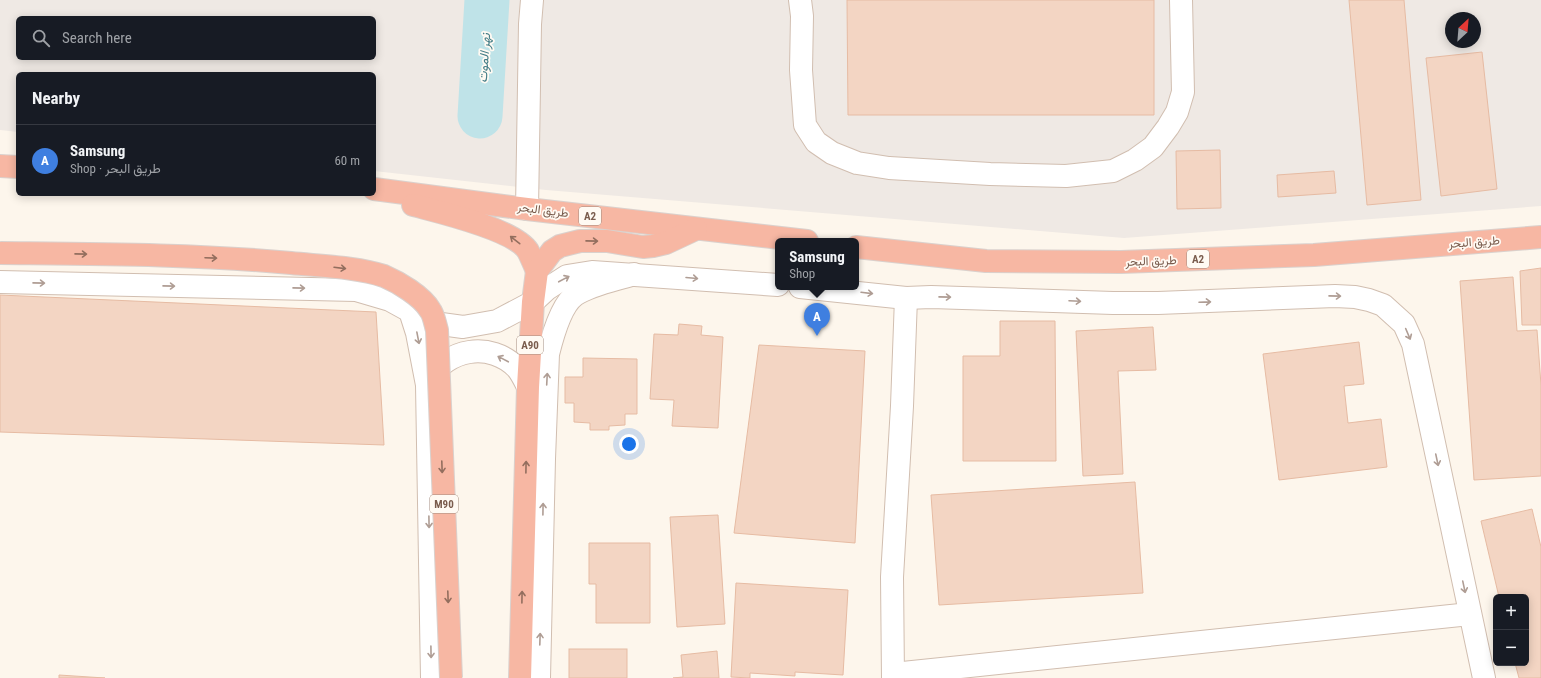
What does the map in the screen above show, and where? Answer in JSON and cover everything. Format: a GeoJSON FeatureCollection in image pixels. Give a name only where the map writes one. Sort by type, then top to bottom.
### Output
{"type":"FeatureCollection","features":[{"type":"Feature","properties":{"kind":"highway"},"geometry":{"type":"LineString","coordinates":[[0,166],[16,167]]}},
{"type":"Feature","properties":{"kind":"highway","name":"طريق البحر"},"geometry":{"type":"LineString","coordinates":[[376,189],[527,209],[779,238]]}},
{"type":"Feature","properties":{"kind":"highway"},"geometry":{"type":"LineString","coordinates":[[376,194],[489,227],[509,235],[527,250],[537,271],[552,251],[560,246],[580,241],[607,241],[642,247],[653,246],[666,243],[696,229]]}},
{"type":"Feature","properties":{"kind":"highway","name":"طريق البحر"},"geometry":{"type":"LineString","coordinates":[[859,246],[986,261],[1121,262],[1314,255],[1541,237]]}},
{"type":"Feature","properties":{"kind":"highway","name":"M90"},"geometry":{"type":"LineString","coordinates":[[0,253],[112,254],[252,259],[370,272],[397,282],[420,299],[431,310],[437,330],[451,678]]}},
{"type":"Feature","properties":{"kind":"highway","name":"A90"},"geometry":{"type":"LineString","coordinates":[[528,387],[533,302],[537,271]]}},
{"type":"Feature","properties":{"kind":"highway"},"geometry":{"type":"LineString","coordinates":[[520,678],[528,387]]}},
{"type":"Feature","properties":{"kind":"street"},"geometry":{"type":"LineString","coordinates":[[527,209],[530,24],[532,0]]}},
{"type":"Feature","properties":{"kind":"street"},"geometry":{"type":"LineString","coordinates":[[800,0],[802,16],[801,70],[805,125],[816,142],[832,153],[857,162],[889,168],[990,174],[1066,176],[1113,171],[1135,160],[1153,147],[1168,127],[1177,112],[1183,92],[1181,0]]}},
{"type":"Feature","properties":{"kind":"street"},"geometry":{"type":"LineString","coordinates":[[0,282],[356,290],[390,300],[434,323],[463,326],[497,322],[533,302],[547,289],[567,276],[592,272],[775,285]]}},
{"type":"Feature","properties":{"kind":"street"},"geometry":{"type":"LineString","coordinates":[[538,678],[548,354],[552,338],[564,310],[575,296],[592,287],[634,274]]}},
{"type":"Feature","properties":{"kind":"street"},"geometry":{"type":"LineString","coordinates":[[829,290],[906,298],[931,297],[1113,303],[1158,303],[1335,296],[1369,300],[1383,305],[1404,324],[1412,344],[1484,678]]}},
{"type":"Feature","properties":{"kind":"street"},"geometry":{"type":"LineString","coordinates":[[906,298],[902,406],[892,577],[893,676],[1470,614]]}},
{"type":"Feature","properties":{"kind":"street"},"geometry":{"type":"LineString","coordinates":[[410,311],[417,333],[427,385],[432,678]]}},
{"type":"Feature","properties":{"kind":"street"},"geometry":{"type":"LineString","coordinates":[[427,385],[435,371],[447,360],[467,352],[478,351],[489,352],[508,361],[517,368],[528,387]]}},
{"type":"Feature","properties":{"kind":"shaded area"},"geometry":{"type":"Polygon","coordinates":[[[0,0],[1541,0],[1541,206],[1124,238],[546,190],[376,171],[376,72],[16,72],[16,132],[0,130],[0,0]]]}},
{"type":"Feature","properties":{"kind":"building"},"geometry":{"type":"Polygon","coordinates":[[[847,0],[1154,0],[1154,115],[848,115],[847,0]]]}},
{"type":"Feature","properties":{"kind":"building"},"geometry":{"type":"Polygon","coordinates":[[[1349,0],[1404,0],[1421,200],[1367,205],[1349,0]]]}},
{"type":"Feature","properties":{"kind":"building"},"geometry":{"type":"Polygon","coordinates":[[[1482,52],[1497,189],[1441,196],[1426,58],[1482,52]]]}},
{"type":"Feature","properties":{"kind":"building"},"geometry":{"type":"Polygon","coordinates":[[[1220,150],[1221,208],[1177,209],[1176,151],[1220,150]]]}},
{"type":"Feature","properties":{"kind":"building"},"geometry":{"type":"Polygon","coordinates":[[[1334,171],[1336,193],[1278,197],[1277,175],[1334,171]]]}},
{"type":"Feature","properties":{"kind":"building"},"geometry":{"type":"Polygon","coordinates":[[[1541,268],[1541,325],[1522,325],[1520,271],[1541,268]]]}},
{"type":"Feature","properties":{"kind":"building"},"geometry":{"type":"Polygon","coordinates":[[[1513,277],[1517,331],[1537,330],[1541,385],[1541,476],[1474,480],[1460,281],[1513,277]]]}},
{"type":"Feature","properties":{"kind":"building"},"geometry":{"type":"Polygon","coordinates":[[[0,295],[376,312],[384,445],[0,432],[0,295]]]}},
{"type":"Feature","properties":{"kind":"building"},"geometry":{"type":"Polygon","coordinates":[[[1000,321],[1055,321],[1056,461],[963,461],[963,356],[1000,356],[1000,321]]]}},
{"type":"Feature","properties":{"kind":"building"},"geometry":{"type":"Polygon","coordinates":[[[679,324],[702,326],[701,335],[723,337],[718,428],[672,426],[674,400],[650,399],[654,334],[678,335],[679,324]]]}},
{"type":"Feature","properties":{"kind":"building"},"geometry":{"type":"Polygon","coordinates":[[[1153,327],[1156,370],[1118,371],[1123,474],[1083,476],[1076,331],[1153,327]]]}},
{"type":"Feature","properties":{"kind":"building"},"geometry":{"type":"Polygon","coordinates":[[[1359,342],[1364,384],[1344,386],[1348,423],[1381,419],[1387,467],[1279,480],[1263,354],[1359,342]]]}},
{"type":"Feature","properties":{"kind":"building"},"geometry":{"type":"Polygon","coordinates":[[[759,345],[865,351],[855,543],[734,533],[759,345]]]}},
{"type":"Feature","properties":{"kind":"building"},"geometry":{"type":"Polygon","coordinates":[[[583,358],[637,359],[637,414],[625,414],[625,425],[609,426],[609,430],[590,430],[590,423],[574,422],[574,403],[565,403],[565,377],[583,377],[583,358]]]}},
{"type":"Feature","properties":{"kind":"building"},"geometry":{"type":"Polygon","coordinates":[[[1135,482],[1143,593],[939,605],[931,495],[1135,482]]]}},
{"type":"Feature","properties":{"kind":"building"},"geometry":{"type":"Polygon","coordinates":[[[1532,509],[1541,547],[1541,678],[1519,678],[1516,666],[1529,666],[1529,594],[1498,594],[1481,521],[1532,509]]]}},
{"type":"Feature","properties":{"kind":"building"},"geometry":{"type":"Polygon","coordinates":[[[718,515],[725,624],[677,627],[670,517],[718,515]]]}},
{"type":"Feature","properties":{"kind":"building"},"geometry":{"type":"Polygon","coordinates":[[[589,543],[650,543],[650,623],[596,623],[596,584],[589,584],[589,543]]]}},
{"type":"Feature","properties":{"kind":"building"},"geometry":{"type":"Polygon","coordinates":[[[736,583],[848,590],[843,675],[795,672],[795,676],[750,673],[750,678],[731,677],[736,583]]]}},
{"type":"Feature","properties":{"kind":"building"},"geometry":{"type":"Polygon","coordinates":[[[569,649],[627,649],[627,678],[569,678],[569,649]]]}},
{"type":"Feature","properties":{"kind":"building"},"geometry":{"type":"Polygon","coordinates":[[[717,651],[719,678],[673,678],[683,677],[681,655],[717,651]]]}},
{"type":"Feature","properties":{"kind":"building"},"geometry":{"type":"Polygon","coordinates":[[[59,675],[105,678],[59,678],[59,675]]]}},
{"type":"Feature","properties":{"kind":"waterway","name":"نهر الموت"},"geometry":{"type":"LineString","coordinates":[[480,116],[487,0]]}},
{"type":"Feature","properties":{"kind":"place","name":"Samsung"},"geometry":{"type":"Point","coordinates":[817,336]}}]}
